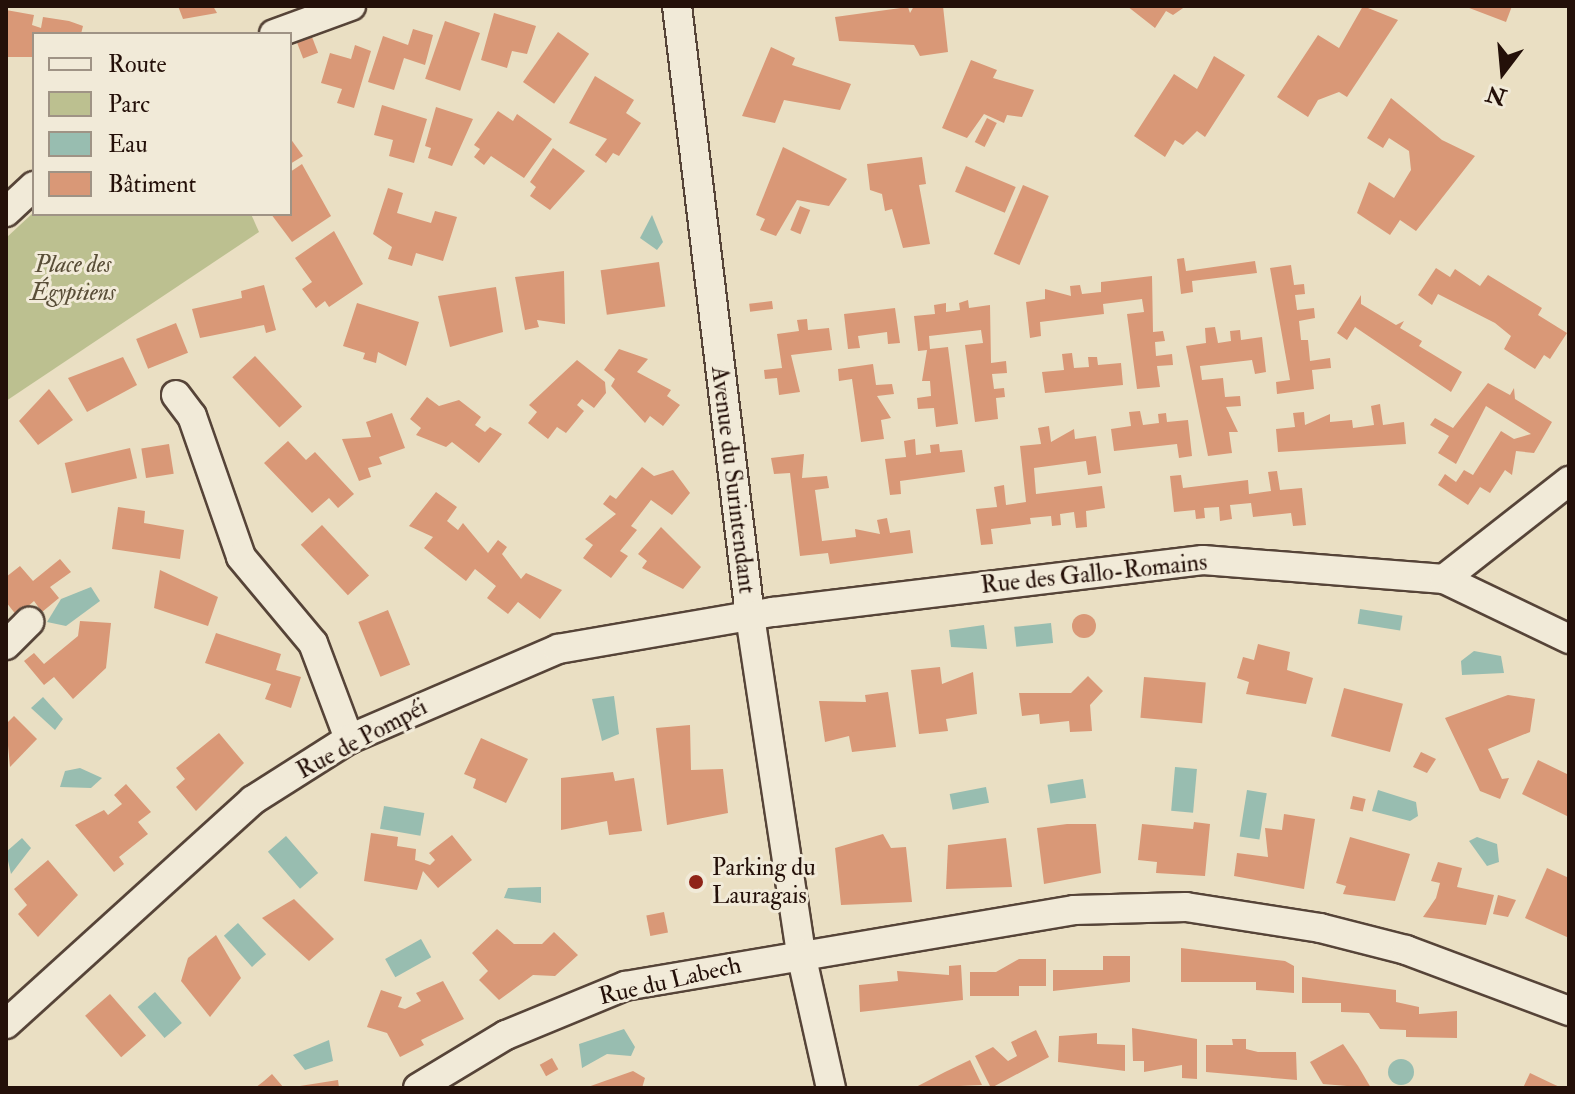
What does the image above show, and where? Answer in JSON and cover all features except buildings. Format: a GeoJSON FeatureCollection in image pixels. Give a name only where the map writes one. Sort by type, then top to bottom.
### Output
{"type":"FeatureCollection","features":[{"type":"Feature","properties":{"kind":"street"},"geometry":{"type":"LineString","coordinates":[[280,32],[351,6]]}},
{"type":"Feature","properties":{"kind":"street","name":"Avenue du Surintendant"},"geometry":{"type":"LineString","coordinates":[[677,6],[750,616],[801,954],[831,1088]]}},
{"type":"Feature","properties":{"kind":"street"},"geometry":{"type":"LineString","coordinates":[[6,212],[32,188]]}},
{"type":"Feature","properties":{"kind":"street"},"geometry":{"type":"LineString","coordinates":[[176,395],[192,416],[241,557],[313,643],[349,739]]}},
{"type":"Feature","properties":{"kind":"street"},"geometry":{"type":"LineString","coordinates":[[1444,579],[1569,481]]}},
{"type":"Feature","properties":{"kind":"street","name":"Rue des Gallo-Romains"},"geometry":{"type":"LineString","coordinates":[[750,616],[1203,560],[1444,579],[1569,639]]}},
{"type":"Feature","properties":{"kind":"street","name":"Rue de Pompéi"},"geometry":{"type":"LineString","coordinates":[[6,1024],[253,800],[349,739],[558,649],[750,616]]}},
{"type":"Feature","properties":{"kind":"street"},"geometry":{"type":"LineString","coordinates":[[6,645],[29,622]]}},
{"type":"Feature","properties":{"kind":"street"},"geometry":{"type":"LineString","coordinates":[[801,954],[1074,910],[1186,907],[1406,950],[1569,1011]]}},
{"type":"Feature","properties":{"kind":"street","name":"Rue du Labech"},"geometry":{"type":"LineString","coordinates":[[418,1088],[506,1035],[625,986],[801,954]]}},
{"type":"Feature","properties":{"kind":"green space","name":"Place des Égyptiens"},"geometry":{"type":"Polygon","coordinates":[[[32,214],[252,216],[259,232],[6,401],[6,238],[32,214]]]}},
{"type":"Feature","properties":{"kind":"water"},"geometry":{"type":"Polygon","coordinates":[[[652,215],[663,242],[657,250],[640,238],[652,215]]]}},
{"type":"Feature","properties":{"kind":"water"},"geometry":{"type":"Polygon","coordinates":[[[91,587],[100,601],[66,626],[47,622],[61,599],[91,587]]]}},
{"type":"Feature","properties":{"kind":"water"},"geometry":{"type":"Polygon","coordinates":[[[1360,609],[1402,616],[1400,631],[1358,624],[1360,609]]]}},
{"type":"Feature","properties":{"kind":"water"},"geometry":{"type":"Polygon","coordinates":[[[1051,623],[1053,643],[1016,647],[1014,627],[1051,623]]]}},
{"type":"Feature","properties":{"kind":"water"},"geometry":{"type":"Polygon","coordinates":[[[984,625],[987,649],[951,647],[949,630],[984,625]]]}},
{"type":"Feature","properties":{"kind":"water"},"geometry":{"type":"Polygon","coordinates":[[[1474,651],[1501,656],[1504,673],[1462,675],[1461,661],[1474,651]]]}},
{"type":"Feature","properties":{"kind":"water"},"geometry":{"type":"Polygon","coordinates":[[[614,696],[619,734],[602,741],[592,699],[614,696]]]}},
{"type":"Feature","properties":{"kind":"water"},"geometry":{"type":"Polygon","coordinates":[[[43,697],[63,719],[55,730],[31,708],[43,697]]]}},
{"type":"Feature","properties":{"kind":"water"},"geometry":{"type":"Polygon","coordinates":[[[1175,767],[1197,769],[1193,813],[1171,811],[1175,767]]]}},
{"type":"Feature","properties":{"kind":"water"},"geometry":{"type":"Polygon","coordinates":[[[80,768],[102,778],[91,788],[60,787],[65,771],[80,768]]]}},
{"type":"Feature","properties":{"kind":"water"},"geometry":{"type":"Polygon","coordinates":[[[1083,779],[1086,798],[1050,803],[1047,785],[1083,779]]]}},
{"type":"Feature","properties":{"kind":"water"},"geometry":{"type":"Polygon","coordinates":[[[986,787],[989,803],[953,810],[950,794],[986,787]]]}},
{"type":"Feature","properties":{"kind":"water"},"geometry":{"type":"Polygon","coordinates":[[[1247,790],[1267,793],[1259,840],[1240,836],[1247,790]]]}},
{"type":"Feature","properties":{"kind":"water"},"geometry":{"type":"Polygon","coordinates":[[[1378,790],[1416,802],[1418,816],[1410,821],[1372,811],[1378,790]]]}},
{"type":"Feature","properties":{"kind":"water"},"geometry":{"type":"Polygon","coordinates":[[[384,806],[424,813],[420,836],[380,829],[384,806]]]}},
{"type":"Feature","properties":{"kind":"water"},"geometry":{"type":"Polygon","coordinates":[[[286,836],[318,873],[300,889],[268,852],[286,836]]]}},
{"type":"Feature","properties":{"kind":"water"},"geometry":{"type":"Polygon","coordinates":[[[1477,837],[1497,844],[1499,862],[1487,866],[1469,841],[1477,837]]]}},
{"type":"Feature","properties":{"kind":"water"},"geometry":{"type":"Polygon","coordinates":[[[22,838],[31,848],[11,874],[6,852],[22,838]]]}},
{"type":"Feature","properties":{"kind":"water"},"geometry":{"type":"Polygon","coordinates":[[[541,887],[541,903],[504,898],[508,888],[541,887]]]}},
{"type":"Feature","properties":{"kind":"water"},"geometry":{"type":"Polygon","coordinates":[[[238,923],[266,954],[252,967],[224,936],[238,923]]]}},
{"type":"Feature","properties":{"kind":"water"},"geometry":{"type":"Polygon","coordinates":[[[421,939],[431,957],[395,977],[385,959],[421,939]]]}},
{"type":"Feature","properties":{"kind":"water"},"geometry":{"type":"Polygon","coordinates":[[[155,992],[182,1023],[165,1038],[138,1007],[155,992]]]}},
{"type":"Feature","properties":{"kind":"water"},"geometry":{"type":"Polygon","coordinates":[[[624,1029],[635,1047],[631,1056],[607,1054],[582,1068],[579,1044],[624,1029]]]}},
{"type":"Feature","properties":{"kind":"water"},"geometry":{"type":"Polygon","coordinates":[[[329,1040],[333,1061],[305,1070],[293,1055],[329,1040]]]}},
{"type":"Feature","properties":{"kind":"water"},"geometry":{"type":"Polygon","coordinates":[[[1401,1059],[1410,1063],[1414,1072],[1410,1081],[1401,1085],[1392,1081],[1388,1072],[1392,1063],[1401,1059]]]}},
{"type":"Feature","properties":{"kind":"place","name":"Parking du Lauragais"},"geometry":{"type":"Point","coordinates":[696,882]}}]}
